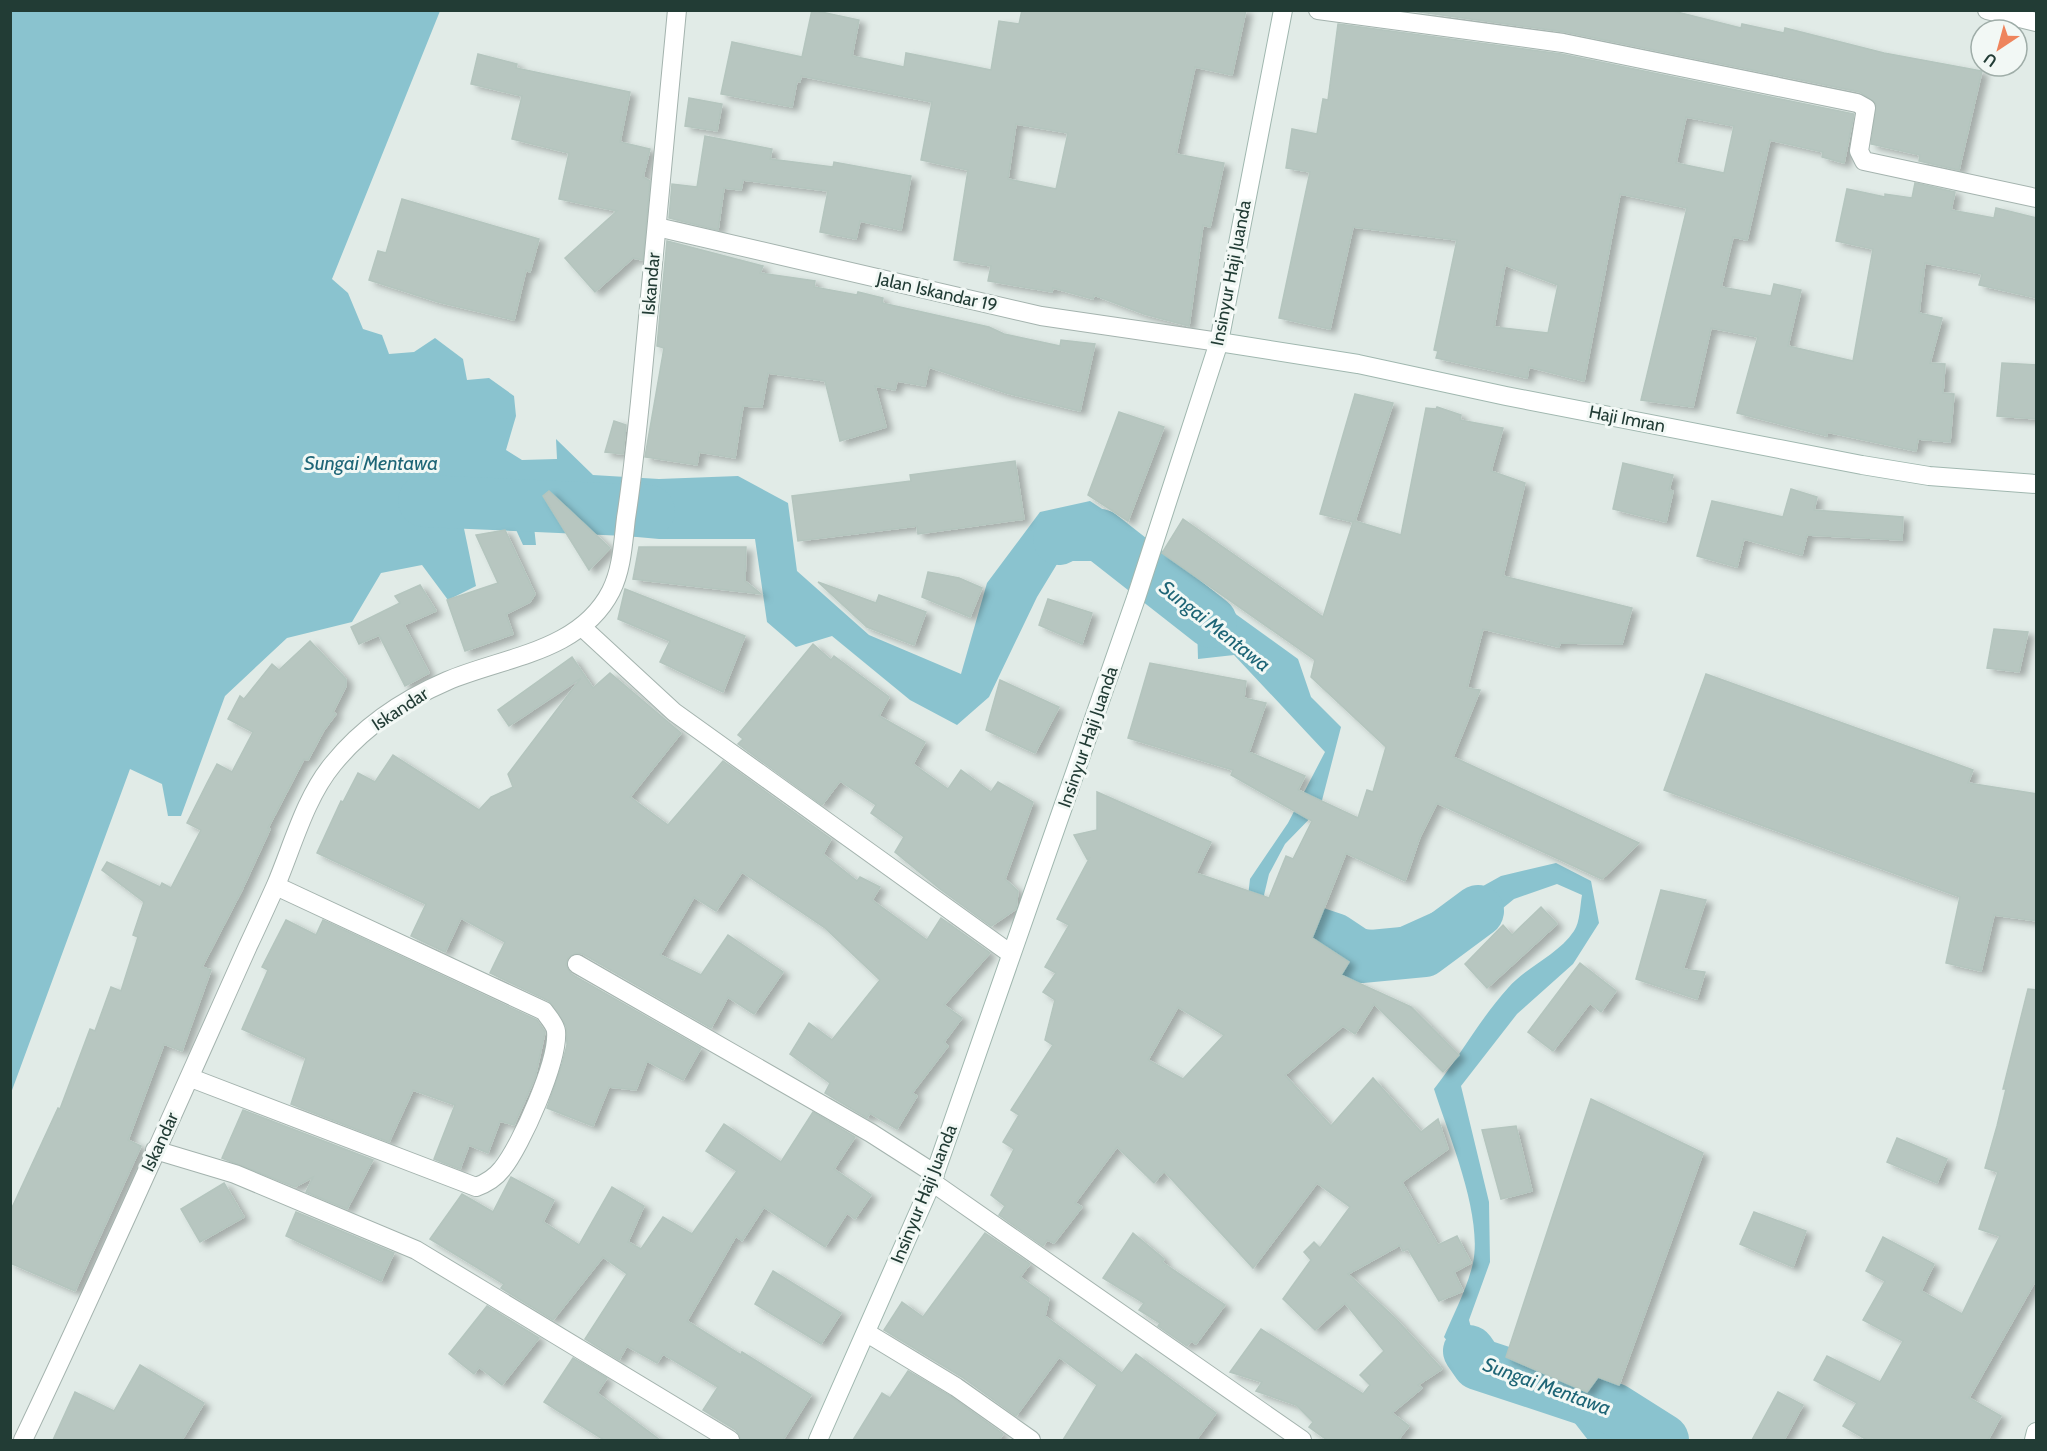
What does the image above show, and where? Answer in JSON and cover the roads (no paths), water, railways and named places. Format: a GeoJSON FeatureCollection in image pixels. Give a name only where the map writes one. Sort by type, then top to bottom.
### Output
{"type":"FeatureCollection","features":[{"type":"Feature","properties":{"kind":"street","name":"Iskandar"},"geometry":{"type":"LineString","coordinates":[[23,1440],[91,1298],[155,1150],[191,1078],[276,886],[299,826],[329,768],[352,742],[379,719],[415,696],[450,680],[556,642],[583,628],[603,605],[620,567],[636,449],[677,10]]}},
{"type":"Feature","properties":{"kind":"street","name":"Insinyur Haji Juanda"},"geometry":{"type":"LineString","coordinates":[[818,1440],[934,1178],[1136,598],[1219,342],[1283,10]]}},
{"type":"Feature","properties":{"kind":"street"},"geometry":{"type":"LineString","coordinates":[[1318,10],[1563,44],[1857,103],[1866,108],[1859,151],[1864,161],[1974,187],[2037,198]]}},
{"type":"Feature","properties":{"kind":"street"},"geometry":{"type":"LineString","coordinates":[[1988,10],[2037,22]]}},
{"type":"Feature","properties":{"kind":"street","name":"Jalan Iskandar 19"},"geometry":{"type":"LineString","coordinates":[[657,227],[1041,316],[1219,342]]}},
{"type":"Feature","properties":{"kind":"street","name":"Haji Imran"},"geometry":{"type":"LineString","coordinates":[[1219,342],[1358,364],[1506,396],[1862,465],[1929,476],[2037,484]]}},
{"type":"Feature","properties":{"kind":"street"},"geometry":{"type":"LineString","coordinates":[[583,628],[674,712],[1011,954]]}},
{"type":"Feature","properties":{"kind":"street"},"geometry":{"type":"LineString","coordinates":[[191,1078],[476,1187],[488,1182],[502,1169],[530,1120],[554,1045],[556,1030],[544,1011],[276,886]]}},
{"type":"Feature","properties":{"kind":"street"},"geometry":{"type":"LineString","coordinates":[[577,964],[871,1133],[1302,1440]]}},
{"type":"Feature","properties":{"kind":"street"},"geometry":{"type":"LineString","coordinates":[[155,1150],[235,1174],[416,1250],[730,1440]]}},
{"type":"Feature","properties":{"kind":"street"},"geometry":{"type":"LineString","coordinates":[[867,1333],[956,1387],[1031,1440]]}},
{"type":"Feature","properties":{"kind":"street"},"geometry":{"type":"LineString","coordinates":[[2034,1440],[2037,1432]]}},
{"type":"Feature","properties":{"kind":"water"},"geometry":{"type":"Polygon","coordinates":[[[11,11],[440,11],[332,279],[348,293],[363,329],[382,335],[389,354],[414,352],[435,338],[463,359],[467,380],[489,378],[514,396],[516,416],[506,450],[522,460],[557,459],[556,439],[593,475],[659,479],[738,476],[788,503],[797,571],[869,635],[961,674],[987,583],[1040,512],[1090,501],[1131,528],[1120,563],[1093,536],[1068,546],[1037,597],[989,697],[957,725],[910,700],[832,636],[796,647],[767,622],[755,539],[659,539],[604,534],[563,493],[532,507],[536,545],[523,545],[502,499],[462,519],[476,586],[448,600],[422,565],[381,573],[352,622],[287,638],[225,696],[181,816],[168,816],[162,784],[130,769],[11,1093],[11,11]]]}},
{"type":"Feature","properties":{"kind":"water","name":"Sungai Mentawa"},"geometry":{"type":"Polygon","coordinates":[[[1162,553],[1237,615],[1298,659],[1311,697],[1341,727],[1320,808],[1285,844],[1269,874],[1264,895],[1269,903],[1317,923],[1389,932],[1449,905],[1501,876],[1556,863],[1591,881],[1599,923],[1573,964],[1517,1014],[1461,1086],[1489,1202],[1490,1262],[1469,1320],[1477,1350],[1500,1366],[1536,1374],[1518,1395],[1480,1380],[1444,1337],[1467,1282],[1473,1263],[1475,1244],[1469,1199],[1463,1176],[1434,1089],[1488,1012],[1508,988],[1524,973],[1551,954],[1574,931],[1579,919],[1582,895],[1557,884],[1514,899],[1492,917],[1426,951],[1361,957],[1336,948],[1288,937],[1247,905],[1250,879],[1288,823],[1325,752],[1234,655],[1198,659],[1197,624],[1149,593],[1162,553]]]}},
{"type":"Feature","properties":{"kind":"water","name":"Sungai Mentawa"},"geometry":{"type":"Polygon","coordinates":[[[1601,1382],[1620,1391],[1624,1386],[1642,1402],[1652,1421],[1679,1440],[1638,1438],[1588,1440],[1574,1422],[1601,1382]]]}},
{"type":"Feature","properties":{"kind":"waterway","name":"Sungai Mentawa"},"geometry":{"type":"LineString","coordinates":[[424,501],[649,511]]}},
{"type":"Feature","properties":{"kind":"waterway","name":"Sungai Mentawa"},"geometry":{"type":"LineString","coordinates":[[1059,539],[1066,535],[1100,535],[1211,622]]}},
{"type":"Feature","properties":{"kind":"waterway","name":"Sungai Mentawa"},"geometry":{"type":"LineString","coordinates":[[1298,927],[1334,939],[1361,957],[1424,951],[1478,911]]}},
{"type":"Feature","properties":{"kind":"waterway","name":"Sungai Mentawa"},"geometry":{"type":"LineString","coordinates":[[1469,1351],[1478,1364],[1614,1409],[1663,1440]]}}]}
